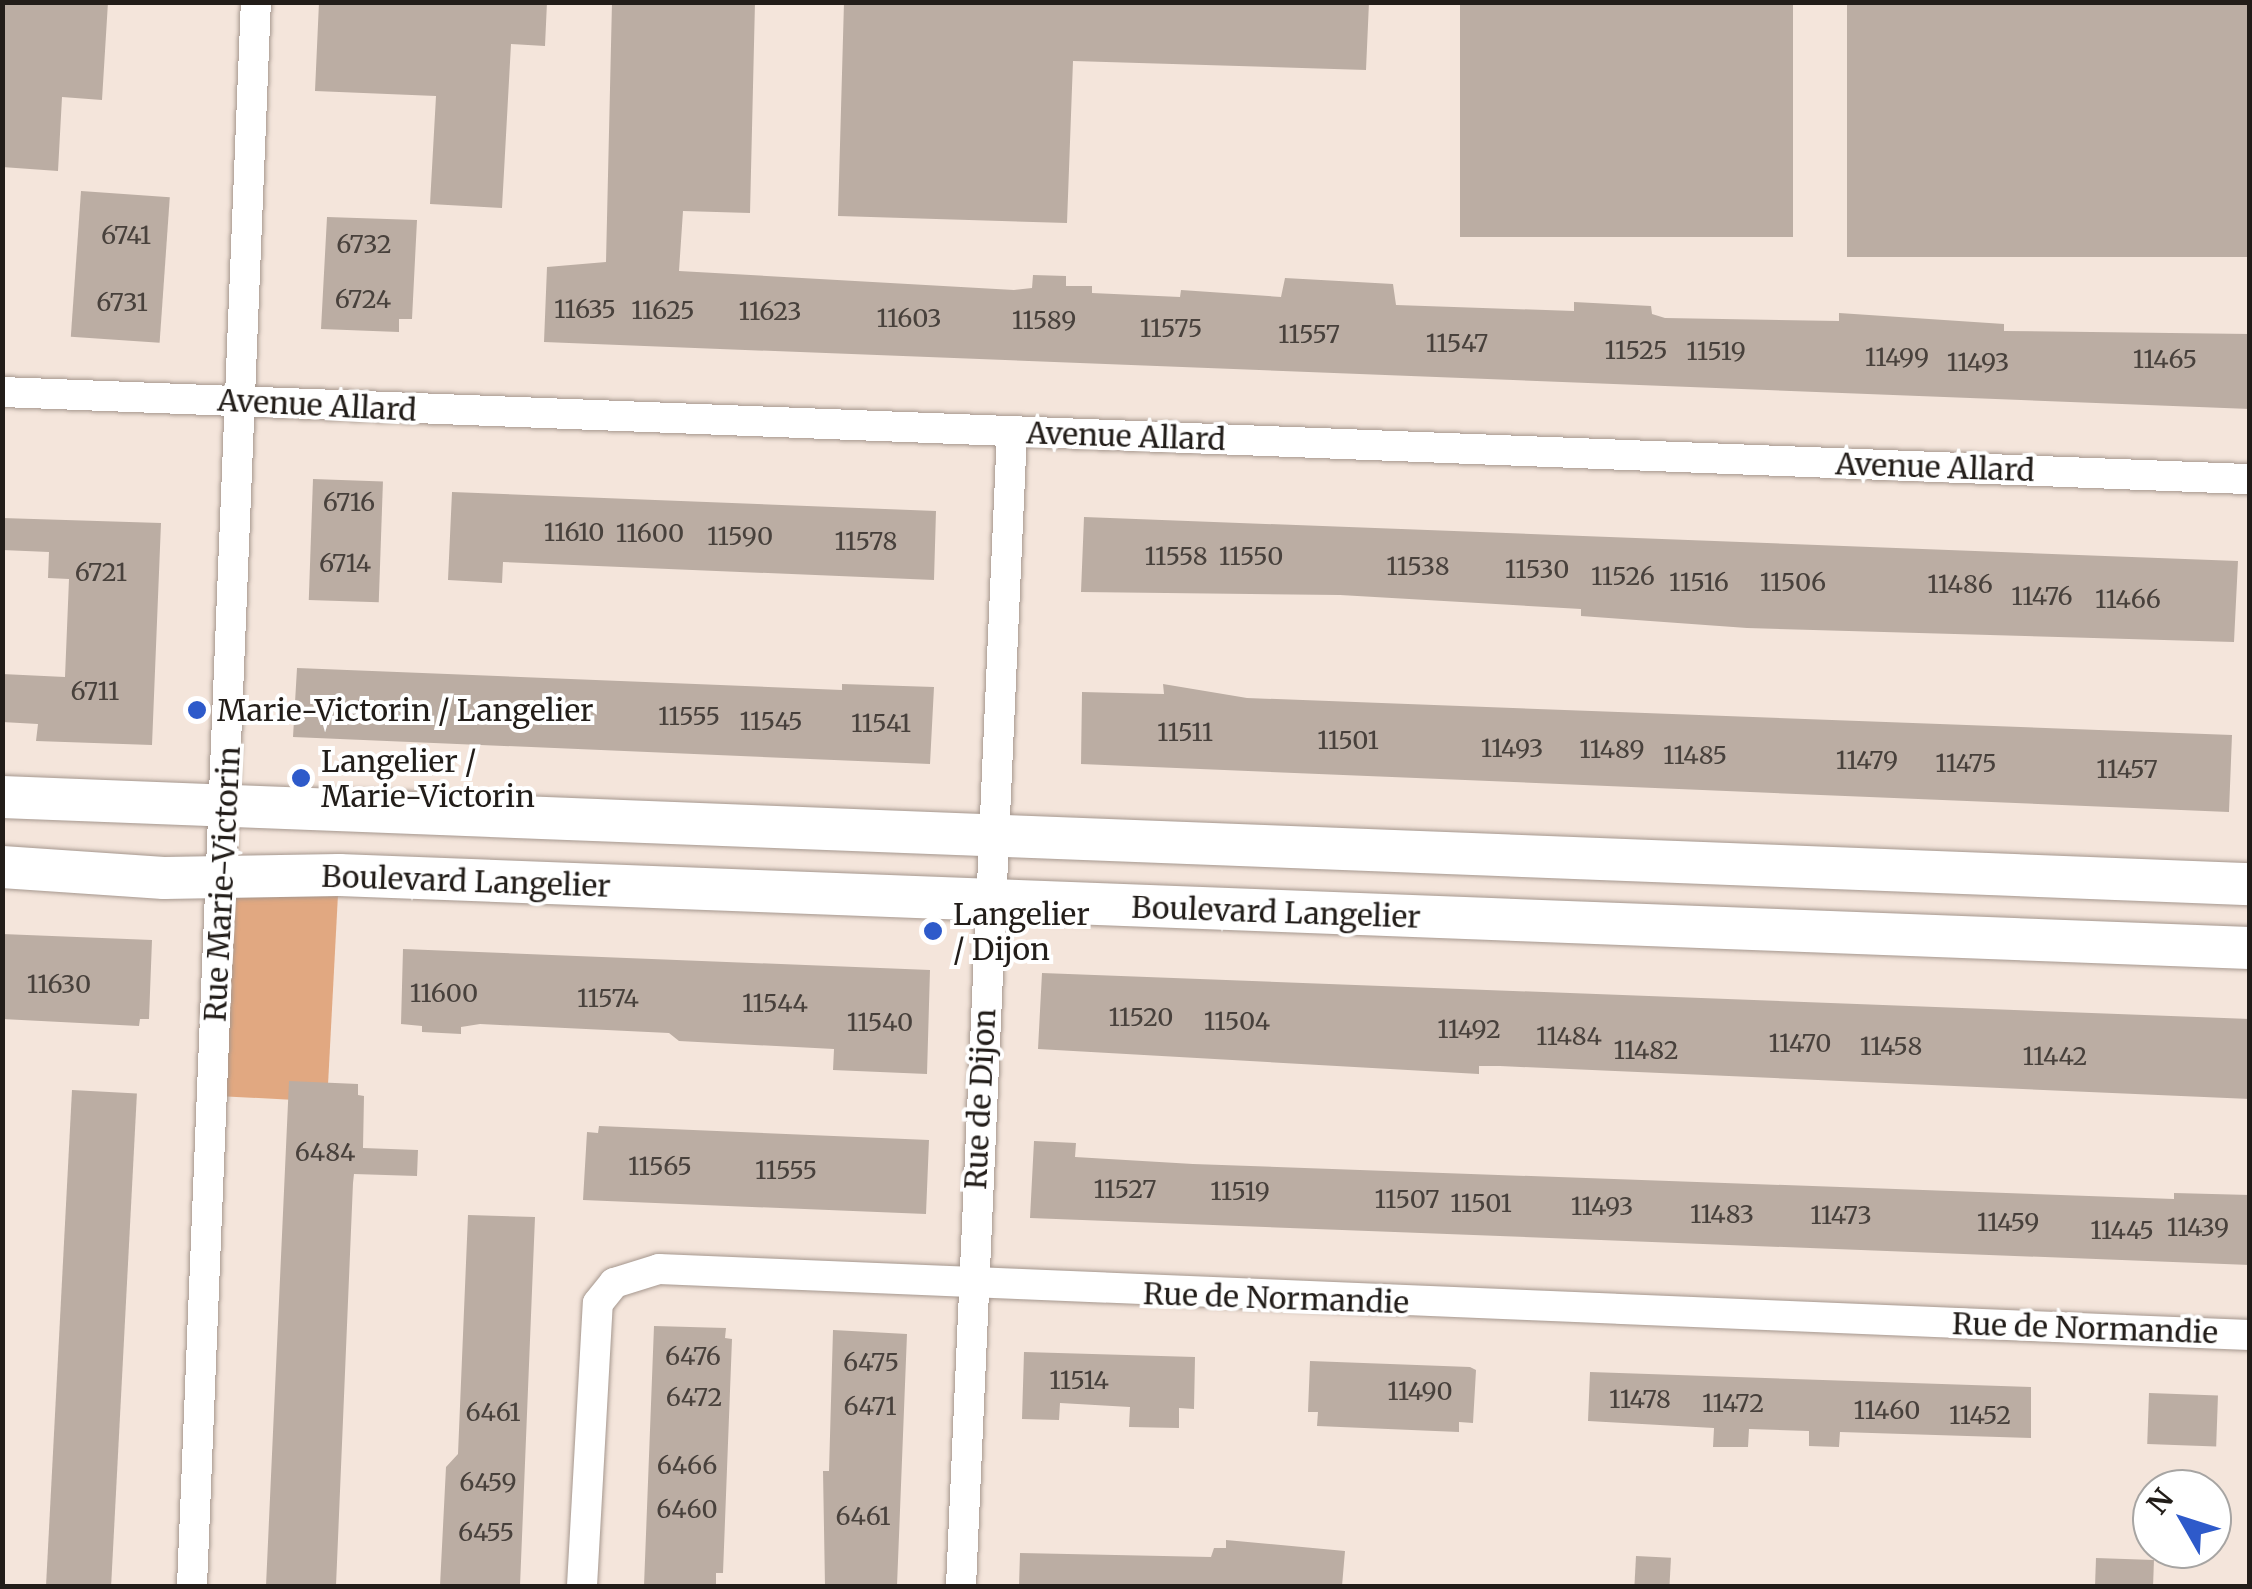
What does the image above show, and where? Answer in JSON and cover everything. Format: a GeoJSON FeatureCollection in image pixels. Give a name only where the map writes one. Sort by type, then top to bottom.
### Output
{"type":"FeatureCollection","features":[{"type":"Feature","properties":{"kind":"main road"},"geometry":{"type":"LineString","coordinates":[[2,797],[992,832],[2250,884]]}},
{"type":"Feature","properties":{"kind":"main road","name":"Boulevard Langelier"},"geometry":{"type":"LineString","coordinates":[[2,867],[2250,948]]}},
{"type":"Feature","properties":{"kind":"street","name":"Rue Marie-Victorin"},"geometry":{"type":"LineString","coordinates":[[192,1586],[256,2]]}},
{"type":"Feature","properties":{"kind":"street","name":"Avenue Allard"},"geometry":{"type":"LineString","coordinates":[[2,392],[2250,479]]}},
{"type":"Feature","properties":{"kind":"street","name":"Rue de Dijon"},"geometry":{"type":"LineString","coordinates":[[961,1586],[988,900],[1012,432]]}},
{"type":"Feature","properties":{"kind":"street","name":"Rue de Normandie"},"geometry":{"type":"LineString","coordinates":[[582,1586],[593,1324],[598,1302],[614,1283],[659,1268],[972,1286],[2250,1334]]}},
{"type":"Feature","properties":{"kind":"shaded area"},"geometry":{"type":"Polygon","coordinates":[[[219,869],[339,875],[327,1102],[207,1095],[219,869]]]}},
{"type":"Feature","properties":{"kind":"building"},"geometry":{"type":"Polygon","coordinates":[[[2,2],[108,2],[102,100],[62,97],[58,171],[2,167],[2,2]]]}},
{"type":"Feature","properties":{"kind":"building"},"geometry":{"type":"Polygon","coordinates":[[[319,2],[547,2],[545,46],[511,44],[502,208],[430,204],[436,96],[315,91],[319,2]]]}},
{"type":"Feature","properties":{"kind":"building"},"geometry":{"type":"Polygon","coordinates":[[[612,2],[755,2],[750,213],[683,211],[679,271],[1014,290],[1032,288],[1033,275],[1066,276],[1066,286],[1092,286],[1092,293],[1180,297],[1181,290],[1281,297],[1285,278],[1393,284],[1396,305],[1574,311],[1574,302],[1651,306],[1652,314],[1665,318],[1839,321],[1839,313],[2004,324],[2004,331],[2250,334],[2250,409],[544,342],[547,267],[606,262],[612,2]]]}},
{"type":"Feature","properties":{"kind":"building"},"geometry":{"type":"Polygon","coordinates":[[[844,2],[1369,2],[1366,70],[1073,61],[1067,223],[838,216],[844,2]]]}},
{"type":"Feature","properties":{"kind":"building"},"geometry":{"type":"Polygon","coordinates":[[[1460,2],[1793,2],[1793,237],[1460,237],[1460,2]]]}},
{"type":"Feature","properties":{"kind":"building"},"geometry":{"type":"Polygon","coordinates":[[[1847,2],[2250,2],[2250,257],[1847,257],[1847,2]]]}},
{"type":"Feature","properties":{"kind":"building"},"geometry":{"type":"Polygon","coordinates":[[[81,191],[170,197],[160,343],[71,337],[81,191]]]}},
{"type":"Feature","properties":{"kind":"building"},"geometry":{"type":"Polygon","coordinates":[[[327,217],[417,220],[412,319],[399,319],[399,332],[321,329],[327,217]]]}},
{"type":"Feature","properties":{"kind":"building"},"geometry":{"type":"Polygon","coordinates":[[[313,479],[383,481],[379,602],[309,600],[313,479]]]}},
{"type":"Feature","properties":{"kind":"building"},"geometry":{"type":"Polygon","coordinates":[[[452,492],[936,511],[934,580],[503,562],[502,583],[448,580],[452,492]]]}},
{"type":"Feature","properties":{"kind":"building"},"geometry":{"type":"Polygon","coordinates":[[[1084,517],[2238,561],[2234,642],[1747,628],[1581,616],[1581,609],[1340,595],[1081,592],[1084,517]]]}},
{"type":"Feature","properties":{"kind":"building"},"geometry":{"type":"Polygon","coordinates":[[[2,518],[161,523],[152,745],[36,741],[38,724],[2,722],[2,674],[65,677],[69,579],[48,578],[49,552],[2,550],[2,518]]]}},
{"type":"Feature","properties":{"kind":"building"},"geometry":{"type":"Polygon","coordinates":[[[297,668],[842,690],[842,684],[934,687],[930,764],[293,737],[297,668]]]}},
{"type":"Feature","properties":{"kind":"building"},"geometry":{"type":"Polygon","coordinates":[[[1163,684],[1247,698],[2232,735],[2229,812],[1081,764],[1082,692],[1164,694],[1163,684]]]}},
{"type":"Feature","properties":{"kind":"building"},"geometry":{"type":"Polygon","coordinates":[[[2,934],[152,940],[149,1019],[140,1019],[139,1026],[2,1019],[2,934]]]}},
{"type":"Feature","properties":{"kind":"building"},"geometry":{"type":"Polygon","coordinates":[[[403,949],[930,970],[927,1074],[833,1070],[834,1049],[679,1041],[669,1033],[480,1024],[461,1027],[461,1034],[422,1032],[422,1026],[401,1024],[403,949]]]}},
{"type":"Feature","properties":{"kind":"building"},"geometry":{"type":"Polygon","coordinates":[[[1042,973],[2250,1019],[2250,1099],[1500,1066],[1479,1066],[1479,1074],[1038,1049],[1042,973]]]}},
{"type":"Feature","properties":{"kind":"building"},"geometry":{"type":"Polygon","coordinates":[[[289,1081],[358,1084],[358,1095],[364,1096],[363,1148],[418,1150],[417,1176],[354,1174],[336,1586],[266,1586],[289,1081]]]}},
{"type":"Feature","properties":{"kind":"building"},"geometry":{"type":"Polygon","coordinates":[[[72,1090],[137,1093],[111,1586],[46,1586],[72,1090]]]}},
{"type":"Feature","properties":{"kind":"building"},"geometry":{"type":"Polygon","coordinates":[[[599,1126],[929,1140],[926,1214],[583,1200],[587,1132],[598,1133],[599,1126]]]}},
{"type":"Feature","properties":{"kind":"building"},"geometry":{"type":"Polygon","coordinates":[[[1034,1141],[1076,1143],[1075,1157],[1193,1164],[2174,1199],[2174,1193],[2250,1195],[2250,1265],[1030,1218],[1034,1141]]]}},
{"type":"Feature","properties":{"kind":"building"},"geometry":{"type":"Polygon","coordinates":[[[468,1215],[535,1217],[520,1586],[440,1586],[446,1467],[458,1454],[468,1215]]]}},
{"type":"Feature","properties":{"kind":"building"},"geometry":{"type":"Polygon","coordinates":[[[654,1326],[726,1328],[725,1338],[732,1339],[723,1573],[716,1573],[716,1586],[644,1586],[654,1326]]]}},
{"type":"Feature","properties":{"kind":"building"},"geometry":{"type":"Polygon","coordinates":[[[833,1330],[907,1334],[897,1586],[825,1586],[823,1471],[829,1471],[833,1330]]]}},
{"type":"Feature","properties":{"kind":"building"},"geometry":{"type":"Polygon","coordinates":[[[1024,1352],[1195,1357],[1194,1409],[1179,1408],[1179,1428],[1129,1427],[1130,1407],[1060,1403],[1059,1420],[1022,1419],[1024,1352]]]}},
{"type":"Feature","properties":{"kind":"building"},"geometry":{"type":"Polygon","coordinates":[[[1310,1361],[1470,1367],[1476,1370],[1473,1423],[1459,1422],[1459,1432],[1317,1426],[1318,1412],[1308,1412],[1310,1361]]]}},
{"type":"Feature","properties":{"kind":"building"},"geometry":{"type":"Polygon","coordinates":[[[1590,1372],[2031,1387],[2031,1438],[1840,1432],[1839,1447],[1809,1446],[1809,1431],[1749,1429],[1748,1447],[1713,1447],[1714,1428],[1588,1421],[1590,1372]]]}},
{"type":"Feature","properties":{"kind":"building"},"geometry":{"type":"Polygon","coordinates":[[[2149,1393],[2218,1395],[2216,1446],[2147,1444],[2149,1393]]]}},
{"type":"Feature","properties":{"kind":"building"},"geometry":{"type":"Polygon","coordinates":[[[1226,1540],[1345,1551],[1342,1586],[1019,1586],[1020,1553],[1211,1557],[1214,1548],[1226,1548],[1226,1540]]]}},
{"type":"Feature","properties":{"kind":"building"},"geometry":{"type":"Polygon","coordinates":[[[1636,1556],[1671,1558],[1669,1586],[1634,1586],[1636,1556]]]}},
{"type":"Feature","properties":{"kind":"building"},"geometry":{"type":"Polygon","coordinates":[[[2096,1558],[2132,1559],[2132,1569],[2154,1569],[2153,1586],[2095,1586],[2096,1558]]]}},
{"type":"Feature","properties":{"kind":"place","name":"Marie-Victorin / Langelier"},"geometry":{"type":"Point","coordinates":[197,710]}},
{"type":"Feature","properties":{"kind":"place","name":"Langelier / Marie-Victorin"},"geometry":{"type":"Point","coordinates":[301,778]}},
{"type":"Feature","properties":{"kind":"place","name":"Langelier / Dijon"},"geometry":{"type":"Point","coordinates":[933,931]}}]}
